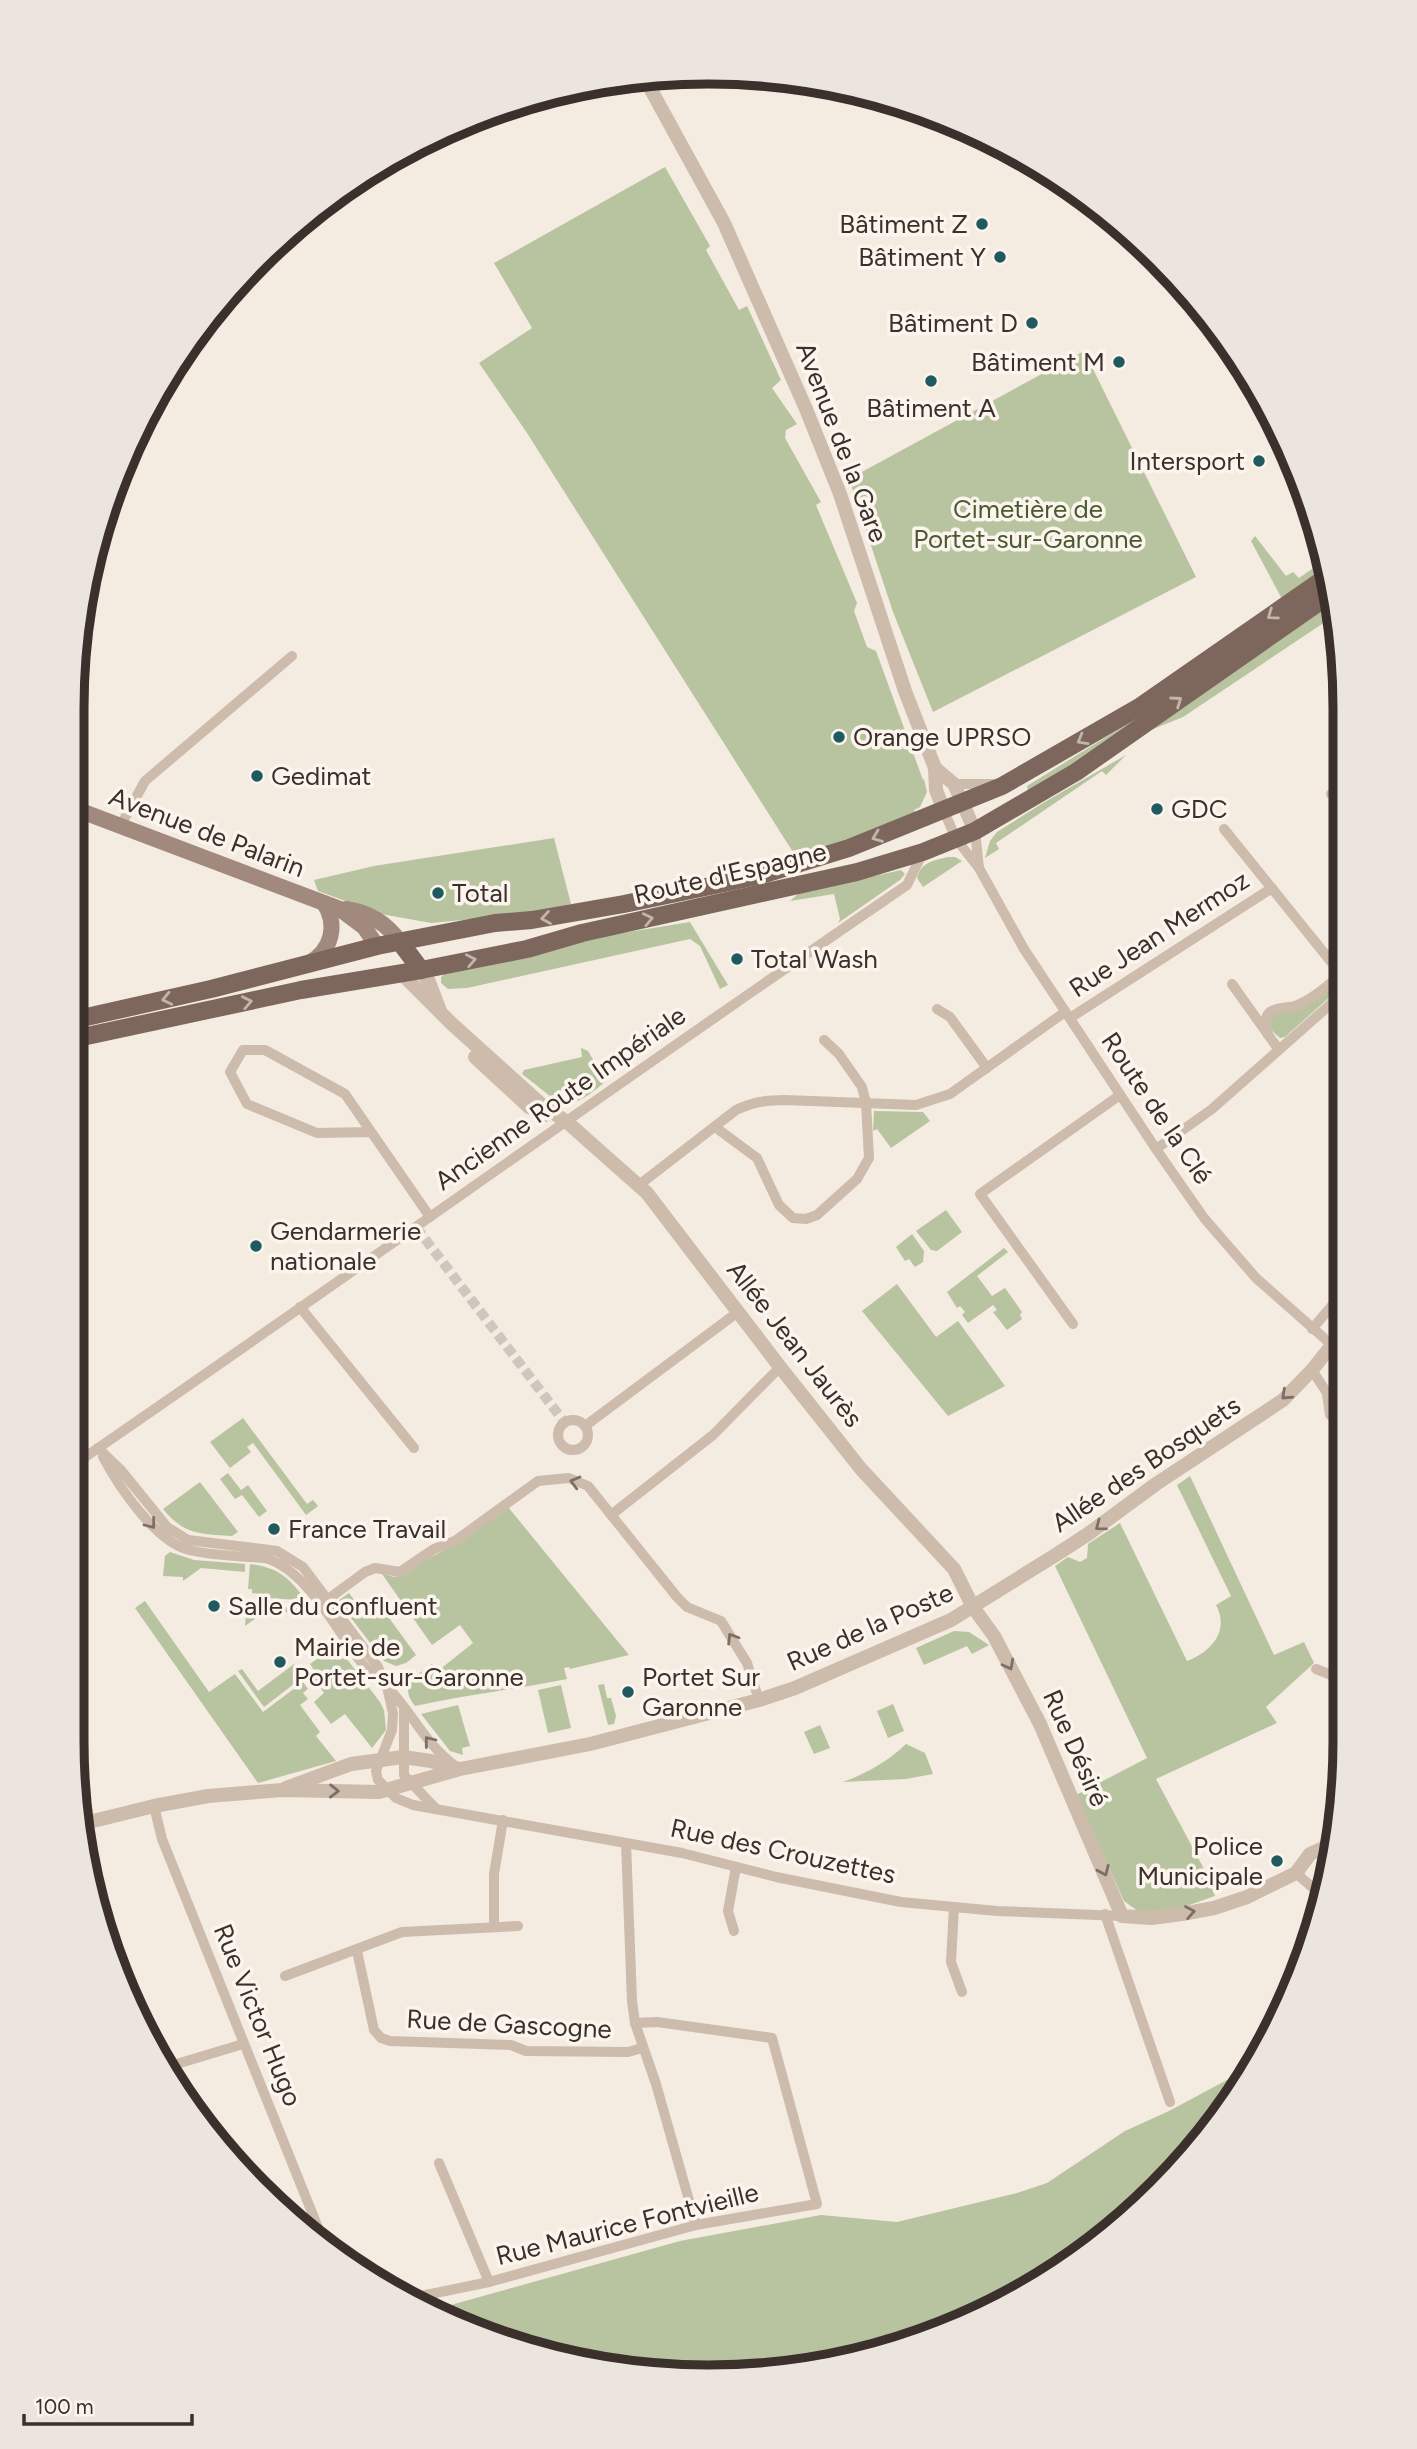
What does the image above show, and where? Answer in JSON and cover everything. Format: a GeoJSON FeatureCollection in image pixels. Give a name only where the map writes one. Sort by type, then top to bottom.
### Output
{"type":"FeatureCollection","features":[{"type":"Feature","properties":{"kind":"main road","name":"Route d'Espagne"},"geometry":{"type":"LineString","coordinates":[[84,1018],[211,989],[377,946],[495,923],[533,920],[624,904],[758,876],[849,848],[944,811],[1012,780],[1141,706],[1320,582]]}},
{"type":"Feature","properties":{"kind":"main road","name":"Route d'Espagne"},"geometry":{"type":"LineString","coordinates":[[84,1037],[300,990],[421,970],[527,948],[582,933],[857,872],[956,845],[1076,772],[1323,599]]}},
{"type":"Feature","properties":{"kind":"main road","name":"Avenue de Palarin"},"geometry":{"type":"LineString","coordinates":[[84,812],[332,906],[356,910],[375,919],[400,942]]}},
{"type":"Feature","properties":{"kind":"main road","name":"Avenue de Palarin"},"geometry":{"type":"LineString","coordinates":[[332,906],[364,927],[377,946]]}},
{"type":"Feature","properties":{"kind":"main road","name":"Avenue de Palarin"},"geometry":{"type":"LineString","coordinates":[[304,965],[318,958],[331,937],[332,906]]}},
{"type":"Feature","properties":{"kind":"main road"},"geometry":{"type":"LineString","coordinates":[[400,942],[421,970]]}},
{"type":"Feature","properties":{"kind":"main road"},"geometry":{"type":"LineString","coordinates":[[377,946],[401,973]]}},
{"type":"Feature","properties":{"kind":"street","name":"Avenue de la Gare"},"geometry":{"type":"LineString","coordinates":[[649,87],[723,223],[806,409],[840,494],[905,691],[935,768],[954,784],[975,831]]}},
{"type":"Feature","properties":{"kind":"street"},"geometry":{"type":"LineString","coordinates":[[121,825],[145,782],[292,656]]}},
{"type":"Feature","properties":{"kind":"street"},"geometry":{"type":"LineString","coordinates":[[935,768],[936,790],[944,811]]}},
{"type":"Feature","properties":{"kind":"street","name":"Route d'Espagne"},"geometry":{"type":"LineString","coordinates":[[954,784],[983,785],[1012,780]]}},
{"type":"Feature","properties":{"kind":"street","name":"Route de la Clé"},"geometry":{"type":"LineString","coordinates":[[944,811],[956,845],[979,868],[1007,920],[1068,1015],[1204,1218],[1256,1278],[1333,1346]]}},
{"type":"Feature","properties":{"kind":"street"},"geometry":{"type":"LineString","coordinates":[[1224,828],[1333,964]]}},
{"type":"Feature","properties":{"kind":"street","name":"Route de la Clé"},"geometry":{"type":"LineString","coordinates":[[975,831],[979,868]]}},
{"type":"Feature","properties":{"kind":"street","name":"Ancienne Route Impériale"},"geometry":{"type":"LineString","coordinates":[[84,1458],[907,885],[923,852]]}},
{"type":"Feature","properties":{"kind":"street","name":"Rue Jean Mermoz"},"geometry":{"type":"LineString","coordinates":[[639,1185],[736,1110],[765,1100],[916,1105],[950,1094],[1068,1015],[1272,888]]}},
{"type":"Feature","properties":{"kind":"street","name":"Allée Jean Jaurès"},"geometry":{"type":"LineString","coordinates":[[421,970],[441,1012]]}},
{"type":"Feature","properties":{"kind":"street","name":"Allée Jean Jaurès"},"geometry":{"type":"LineString","coordinates":[[401,973],[452,1024],[543,1106],[567,1122],[639,1185],[861,1469],[954,1569],[973,1607]]}},
{"type":"Feature","properties":{"kind":"street"},"geometry":{"type":"LineString","coordinates":[[1268,1035],[1265,1024],[1267,1016],[1274,1010],[1300,1004],[1333,981]]}},
{"type":"Feature","properties":{"kind":"street"},"geometry":{"type":"LineString","coordinates":[[1232,984],[1279,1050]]}},
{"type":"Feature","properties":{"kind":"street"},"geometry":{"type":"LineString","coordinates":[[1156,1149],[1212,1109],[1333,1002]]}},
{"type":"Feature","properties":{"kind":"street"},"geometry":{"type":"LineString","coordinates":[[937,1009],[950,1017],[987,1068]]}},
{"type":"Feature","properties":{"kind":"street"},"geometry":{"type":"LineString","coordinates":[[715,1127],[757,1158],[779,1205],[793,1217],[806,1219],[817,1215],[857,1179],[869,1157],[866,1103],[862,1087],[839,1054],[824,1040]]}},
{"type":"Feature","properties":{"kind":"street"},"geometry":{"type":"LineString","coordinates":[[370,1132],[317,1133],[247,1104],[230,1072],[243,1051],[265,1050],[345,1094],[430,1217]]}},
{"type":"Feature","properties":{"kind":"street"},"geometry":{"type":"LineString","coordinates":[[1073,1324],[981,1194],[1120,1095]]}},
{"type":"Feature","properties":{"kind":"street"},"geometry":{"type":"LineString","coordinates":[[1312,1329],[1333,1304]]}},
{"type":"Feature","properties":{"kind":"street"},"geometry":{"type":"LineString","coordinates":[[300,1307],[414,1448]]}},
{"type":"Feature","properties":{"kind":"street"},"geometry":{"type":"LineString","coordinates":[[585,1426],[738,1312]]}},
{"type":"Feature","properties":{"kind":"street","name":"Allée des Bosquets"},"geometry":{"type":"LineString","coordinates":[[973,1607],[1088,1534],[1156,1484],[1268,1410],[1333,1352]]}},
{"type":"Feature","properties":{"kind":"street"},"geometry":{"type":"LineString","coordinates":[[611,1515],[713,1435],[780,1367]]}},
{"type":"Feature","properties":{"kind":"street"},"geometry":{"type":"LineString","coordinates":[[1312,1370],[1327,1393],[1330,1415]]}},
{"type":"Feature","properties":{"kind":"street"},"geometry":{"type":"LineString","coordinates":[[98,1448],[112,1475],[164,1538],[191,1551],[275,1560],[297,1574],[323,1602],[370,1674],[387,1687],[436,1750],[460,1769]]}},
{"type":"Feature","properties":{"kind":"street"},"geometry":{"type":"LineString","coordinates":[[323,1602],[365,1572],[375,1568],[400,1572],[434,1549],[455,1541],[531,1485],[545,1479],[580,1481],[588,1486],[687,1607],[721,1621],[747,1663],[759,1700]]}},
{"type":"Feature","properties":{"kind":"street","name":"Rue de la Poste"},"geometry":{"type":"LineString","coordinates":[[387,1789],[460,1769],[568,1749],[759,1700],[795,1688],[917,1636],[973,1607]]}},
{"type":"Feature","properties":{"kind":"street","name":"Rue Désiré"},"geometry":{"type":"LineString","coordinates":[[973,1607],[994,1636],[1040,1724],[1122,1916]]}},
{"type":"Feature","properties":{"kind":"street"},"geometry":{"type":"LineString","coordinates":[[1316,1669],[1333,1676]]}},
{"type":"Feature","properties":{"kind":"street"},"geometry":{"type":"LineString","coordinates":[[89,1822],[208,1796],[282,1790],[379,1792],[387,1789],[379,1780],[376,1771],[392,1730],[393,1713],[387,1687]]}},
{"type":"Feature","properties":{"kind":"street"},"geometry":{"type":"LineString","coordinates":[[404,1707],[404,1775],[436,1809]]}},
{"type":"Feature","properties":{"kind":"street","name":"Rue de la Poste"},"geometry":{"type":"LineString","coordinates":[[379,1762],[403,1757],[460,1769]]}},
{"type":"Feature","properties":{"kind":"street"},"geometry":{"type":"LineString","coordinates":[[282,1790],[342,1767],[379,1762]]}},
{"type":"Feature","properties":{"kind":"street","name":"Rue des Crouzettes"},"geometry":{"type":"LineString","coordinates":[[387,1789],[396,1798],[412,1805],[682,1853],[901,1902],[997,1911],[1122,1916]]}},
{"type":"Feature","properties":{"kind":"street","name":"Rue Victor Hugo"},"geometry":{"type":"LineString","coordinates":[[154,1806],[162,1839],[318,2228]]}},
{"type":"Feature","properties":{"kind":"street"},"geometry":{"type":"LineString","coordinates":[[494,1926],[494,1874],[503,1820]]}},
{"type":"Feature","properties":{"kind":"street"},"geometry":{"type":"LineString","coordinates":[[626,1843],[631,1987],[635,2023],[656,2084],[696,2225]]}},
{"type":"Feature","properties":{"kind":"street"},"geometry":{"type":"LineString","coordinates":[[1122,1916],[1151,1918],[1214,1908],[1247,1897],[1296,1873],[1310,1854],[1323,1848]]}},
{"type":"Feature","properties":{"kind":"street"},"geometry":{"type":"LineString","coordinates":[[733,1931],[728,1911],[736,1867]]}},
{"type":"Feature","properties":{"kind":"street"},"geometry":{"type":"LineString","coordinates":[[1296,1873],[1315,1890]]}},
{"type":"Feature","properties":{"kind":"street"},"geometry":{"type":"LineString","coordinates":[[954,1907],[951,1962],[962,1992]]}},
{"type":"Feature","properties":{"kind":"street"},"geometry":{"type":"LineString","coordinates":[[1105,1914],[1170,2102]]}},
{"type":"Feature","properties":{"kind":"street"},"geometry":{"type":"LineString","coordinates":[[285,1976],[402,1932],[518,1926]]}},
{"type":"Feature","properties":{"kind":"street","name":"Rue de Gascogne"},"geometry":{"type":"LineString","coordinates":[[357,1951],[374,2030],[381,2038],[390,2041],[510,2045],[526,2051],[628,2052],[642,2048]]}},
{"type":"Feature","properties":{"kind":"street","name":"Rue Maurice Fontvieille"},"geometry":{"type":"LineString","coordinates":[[424,2296],[489,2282],[696,2225],[817,2204],[772,2038],[657,2022],[635,2023]]}},
{"type":"Feature","properties":{"kind":"street"},"geometry":{"type":"LineString","coordinates":[[175,2064],[243,2043]]}},
{"type":"Feature","properties":{"kind":"street","name":"Rue Maurice Fontvieille"},"geometry":{"type":"LineString","coordinates":[[439,2163],[489,2282]]}},
{"type":"Feature","properties":{"kind":"green space"},"geometry":{"type":"Polygon","coordinates":[[[665,167],[710,246],[706,250],[739,310],[747,306],[781,380],[772,388],[797,424],[786,430],[785,438],[821,502],[816,505],[857,603],[854,611],[867,647],[876,651],[927,792],[920,807],[914,810],[917,816],[798,860],[527,433],[479,363],[532,328],[494,263],[665,167]]]}},
{"type":"Feature","properties":{"kind":"green space","name":"Cimetière de Portet-sur-Garonne"},"geometry":{"type":"Polygon","coordinates":[[[1084,351],[1196,577],[933,712],[893,612],[849,479],[1084,351]]]}},
{"type":"Feature","properties":{"kind":"green space"},"geometry":{"type":"Polygon","coordinates":[[[1255,536],[1286,576],[1293,572],[1299,578],[1316,566],[1318,575],[1282,599],[1251,541],[1255,536]]]}},
{"type":"Feature","properties":{"kind":"green space"},"geometry":{"type":"Polygon","coordinates":[[[1321,589],[1086,758],[1028,791],[1027,786],[1135,719],[1321,589]]]}},
{"type":"Feature","properties":{"kind":"green space"},"geometry":{"type":"Polygon","coordinates":[[[1325,608],[1327,621],[1183,717],[1146,732],[1325,608]]]}},
{"type":"Feature","properties":{"kind":"green space"},"geometry":{"type":"Polygon","coordinates":[[[1126,755],[1106,775],[1102,771],[996,843],[999,849],[985,858],[990,841],[997,832],[1126,755]]]}},
{"type":"Feature","properties":{"kind":"green space"},"geometry":{"type":"Polygon","coordinates":[[[554,838],[571,904],[526,914],[431,923],[381,914],[318,891],[314,880],[374,866],[554,838]]]}},
{"type":"Feature","properties":{"kind":"green space"},"geometry":{"type":"Polygon","coordinates":[[[948,857],[962,861],[923,887],[917,878],[921,869],[933,861],[948,857]]]}},
{"type":"Feature","properties":{"kind":"green space"},"geometry":{"type":"Polygon","coordinates":[[[901,870],[905,874],[900,880],[838,923],[840,919],[834,894],[790,901],[799,893],[901,870]]]}},
{"type":"Feature","properties":{"kind":"green space"},"geometry":{"type":"Polygon","coordinates":[[[690,922],[728,985],[720,989],[700,946],[690,939],[467,988],[448,989],[441,983],[441,977],[447,971],[573,941],[690,922]]]}},
{"type":"Feature","properties":{"kind":"green space"},"geometry":{"type":"Polygon","coordinates":[[[1333,987],[1333,994],[1285,1037],[1280,1038],[1271,1030],[1270,1019],[1333,987]]]}},
{"type":"Feature","properties":{"kind":"green space"},"geometry":{"type":"Polygon","coordinates":[[[581,1048],[588,1051],[606,1081],[580,1100],[563,1103],[522,1074],[524,1070],[582,1057],[581,1048]]]}},
{"type":"Feature","properties":{"kind":"green space"},"geometry":{"type":"Polygon","coordinates":[[[874,1111],[923,1112],[930,1121],[891,1148],[877,1129],[873,1131],[874,1111]]]}},
{"type":"Feature","properties":{"kind":"green space"},"geometry":{"type":"Polygon","coordinates":[[[946,1210],[962,1232],[937,1251],[931,1250],[916,1231],[946,1210]]]}},
{"type":"Feature","properties":{"kind":"green space"},"geometry":{"type":"Polygon","coordinates":[[[912,1234],[924,1251],[923,1262],[915,1267],[909,1259],[905,1261],[896,1247],[912,1234]]]}},
{"type":"Feature","properties":{"kind":"green space"},"geometry":{"type":"Polygon","coordinates":[[[1004,1248],[1008,1252],[977,1276],[992,1296],[1005,1288],[1022,1312],[1022,1319],[1007,1330],[993,1312],[997,1310],[993,1305],[968,1323],[962,1315],[965,1312],[960,1306],[957,1308],[947,1292],[1004,1248]]]}},
{"type":"Feature","properties":{"kind":"green space"},"geometry":{"type":"Polygon","coordinates":[[[897,1284],[936,1337],[958,1321],[1005,1386],[948,1416],[862,1311],[897,1284]]]}},
{"type":"Feature","properties":{"kind":"green space"},"geometry":{"type":"Polygon","coordinates":[[[243,1418],[307,1504],[313,1500],[318,1506],[306,1515],[253,1443],[247,1447],[251,1452],[230,1468],[210,1442],[243,1418]]]}},
{"type":"Feature","properties":{"kind":"green space"},"geometry":{"type":"Polygon","coordinates":[[[228,1473],[241,1490],[248,1485],[267,1511],[259,1517],[242,1495],[235,1499],[220,1479],[228,1473]]]}},
{"type":"Feature","properties":{"kind":"green space"},"geometry":{"type":"Polygon","coordinates":[[[1190,1476],[1274,1655],[1304,1642],[1314,1663],[1266,1707],[1277,1723],[1156,1779],[1203,1867],[1215,1896],[1175,1910],[1139,1912],[1124,1901],[1076,1795],[1147,1758],[1055,1566],[1068,1557],[1080,1562],[1087,1558],[1088,1544],[1120,1523],[1187,1661],[1204,1652],[1219,1632],[1221,1623],[1216,1605],[1231,1596],[1177,1485],[1190,1476]]]}},
{"type":"Feature","properties":{"kind":"green space"},"geometry":{"type":"Polygon","coordinates":[[[200,1482],[238,1532],[232,1536],[194,1532],[178,1524],[163,1509],[200,1482]]]}},
{"type":"Feature","properties":{"kind":"green space"},"geometry":{"type":"Polygon","coordinates":[[[508,1507],[629,1655],[570,1669],[564,1668],[567,1679],[415,1706],[408,1692],[415,1677],[432,1664],[438,1671],[473,1643],[460,1625],[432,1645],[382,1574],[395,1577],[404,1575],[456,1544],[508,1507]]]}},
{"type":"Feature","properties":{"kind":"green space"},"geometry":{"type":"Polygon","coordinates":[[[170,1552],[194,1560],[245,1564],[245,1572],[201,1568],[183,1581],[183,1577],[163,1576],[165,1556],[170,1552]]]}},
{"type":"Feature","properties":{"kind":"green space"},"geometry":{"type":"Polygon","coordinates":[[[250,1564],[281,1574],[303,1597],[299,1600],[267,1598],[267,1595],[252,1593],[252,1589],[248,1589],[250,1564]]]}},
{"type":"Feature","properties":{"kind":"green space"},"geometry":{"type":"Polygon","coordinates":[[[349,1593],[358,1605],[384,1611],[416,1655],[406,1663],[396,1666],[384,1661],[338,1601],[349,1593]]]}},
{"type":"Feature","properties":{"kind":"green space"},"geometry":{"type":"Polygon","coordinates":[[[145,1601],[209,1692],[235,1674],[263,1712],[303,1682],[308,1689],[303,1693],[308,1699],[300,1705],[320,1732],[316,1736],[336,1761],[258,1783],[135,1608],[145,1601]]]}},
{"type":"Feature","properties":{"kind":"green space"},"geometry":{"type":"Polygon","coordinates":[[[266,1606],[305,1609],[299,1613],[266,1611],[245,1626],[246,1614],[250,1614],[251,1608],[265,1609],[266,1606]]]}},
{"type":"Feature","properties":{"kind":"green space"},"geometry":{"type":"Polygon","coordinates":[[[954,1631],[969,1632],[989,1645],[972,1654],[967,1646],[924,1665],[916,1648],[954,1631]]]}},
{"type":"Feature","properties":{"kind":"green space"},"geometry":{"type":"Polygon","coordinates":[[[336,1645],[384,1710],[386,1730],[372,1748],[345,1714],[331,1724],[314,1702],[324,1693],[310,1673],[314,1670],[310,1664],[336,1645]]]}},
{"type":"Feature","properties":{"kind":"green space"},"geometry":{"type":"Polygon","coordinates":[[[294,1664],[303,1677],[264,1707],[238,1671],[242,1669],[258,1691],[294,1664]]]}},
{"type":"Feature","properties":{"kind":"green space"},"geometry":{"type":"Polygon","coordinates":[[[604,1684],[607,1698],[611,1698],[616,1716],[614,1724],[608,1725],[598,1685],[604,1684]]]}},
{"type":"Feature","properties":{"kind":"green space"},"geometry":{"type":"Polygon","coordinates":[[[561,1685],[571,1728],[548,1733],[538,1690],[561,1685]]]}},
{"type":"Feature","properties":{"kind":"green space"},"geometry":{"type":"Polygon","coordinates":[[[893,1704],[904,1731],[888,1738],[877,1711],[893,1704]]]}},
{"type":"Feature","properties":{"kind":"green space"},"geometry":{"type":"Polygon","coordinates":[[[458,1705],[470,1746],[462,1748],[463,1755],[450,1751],[421,1714],[458,1705]]]}},
{"type":"Feature","properties":{"kind":"green space"},"geometry":{"type":"Polygon","coordinates":[[[820,1725],[830,1748],[814,1754],[804,1732],[820,1725]]]}},
{"type":"Feature","properties":{"kind":"green space"},"geometry":{"type":"Polygon","coordinates":[[[906,1744],[925,1753],[933,1774],[906,1779],[843,1782],[876,1766],[906,1744]]]}},
{"type":"Feature","properties":{"kind":"green space"},"geometry":{"type":"Polygon","coordinates":[[[1235,2076],[1204,2121],[1178,2152],[1150,2182],[1089,2236],[1055,2260],[985,2301],[909,2332],[870,2344],[790,2360],[749,2364],[668,2364],[627,2360],[547,2344],[508,2332],[445,2307],[680,2241],[821,2215],[897,2222],[1017,2193],[1047,2183],[1125,2131],[1235,2076]]]}},
{"type":"Feature","properties":{"kind":"tunnel"},"geometry":{"type":"LineString","coordinates":[[416,1227],[565,1423]]}},
{"type":"Feature","properties":{"kind":"place","name":"Bâtiment Z"},"geometry":{"type":"Point","coordinates":[982,224]}},
{"type":"Feature","properties":{"kind":"place","name":"Bâtiment Y"},"geometry":{"type":"Point","coordinates":[1000,257]}},
{"type":"Feature","properties":{"kind":"place","name":"Bâtiment D"},"geometry":{"type":"Point","coordinates":[1032,323]}},
{"type":"Feature","properties":{"kind":"place","name":"Bâtiment M"},"geometry":{"type":"Point","coordinates":[1119,362]}},
{"type":"Feature","properties":{"kind":"place","name":"Bâtiment A"},"geometry":{"type":"Point","coordinates":[931,381]}},
{"type":"Feature","properties":{"kind":"place","name":"Intersport"},"geometry":{"type":"Point","coordinates":[1259,461]}},
{"type":"Feature","properties":{"kind":"place","name":"Orange UPRSO"},"geometry":{"type":"Point","coordinates":[839,737]}},
{"type":"Feature","properties":{"kind":"place","name":"Gedimat"},"geometry":{"type":"Point","coordinates":[257,776]}},
{"type":"Feature","properties":{"kind":"place","name":"GDC"},"geometry":{"type":"Point","coordinates":[1157,809]}},
{"type":"Feature","properties":{"kind":"place","name":"Total"},"geometry":{"type":"Point","coordinates":[438,893]}},
{"type":"Feature","properties":{"kind":"place","name":"Total Wash"},"geometry":{"type":"Point","coordinates":[737,959]}},
{"type":"Feature","properties":{"kind":"place","name":"Gendarmerie nationale"},"geometry":{"type":"Point","coordinates":[256,1246]}},
{"type":"Feature","properties":{"kind":"place","name":"France Travail"},"geometry":{"type":"Point","coordinates":[274,1529]}},
{"type":"Feature","properties":{"kind":"place","name":"Salle du confluent"},"geometry":{"type":"Point","coordinates":[214,1606]}},
{"type":"Feature","properties":{"kind":"place","name":"Mairie de Portet-sur-Garonne"},"geometry":{"type":"Point","coordinates":[280,1662]}},
{"type":"Feature","properties":{"kind":"place","name":"Portet Sur Garonne"},"geometry":{"type":"Point","coordinates":[628,1692]}},
{"type":"Feature","properties":{"kind":"place","name":"Police Municipale"},"geometry":{"type":"Point","coordinates":[1277,1861]}}]}
